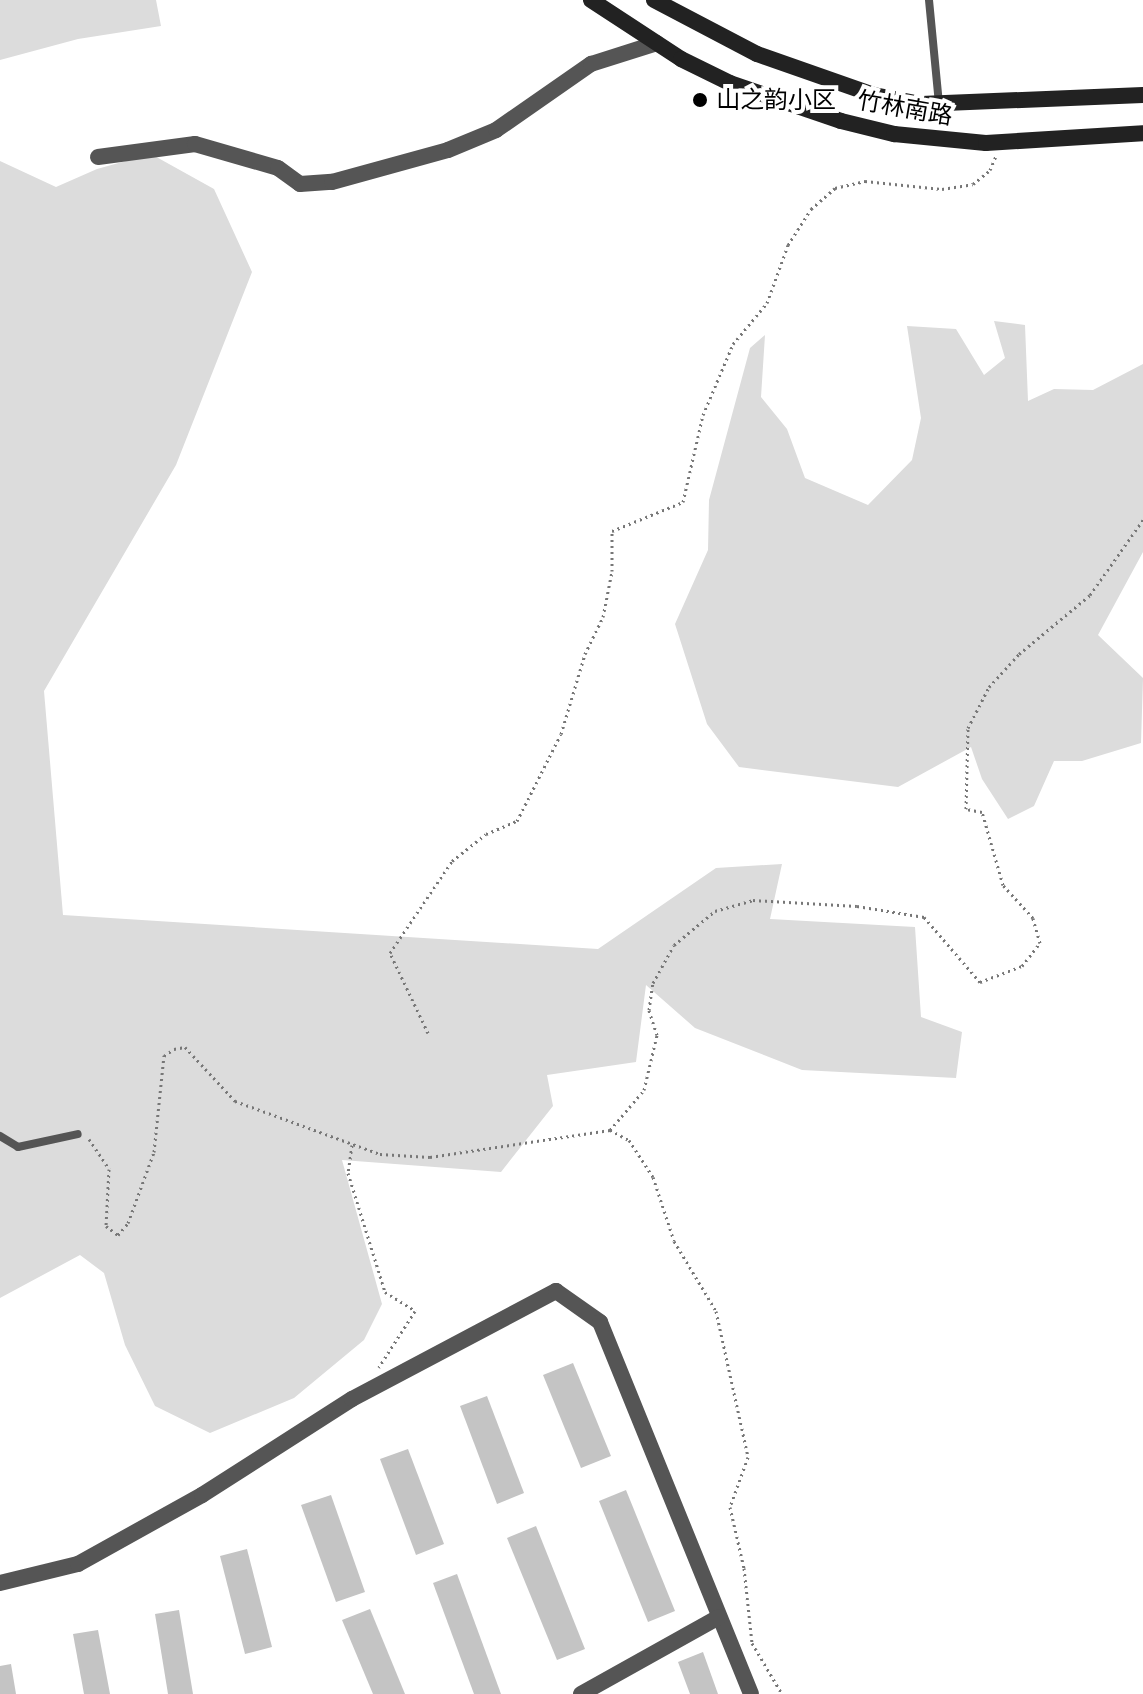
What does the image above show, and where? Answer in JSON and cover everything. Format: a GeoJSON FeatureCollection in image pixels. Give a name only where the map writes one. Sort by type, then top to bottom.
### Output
{"type":"FeatureCollection","features":[{"type":"Feature","properties":{"kind":"street","name":"竹林南路"},"geometry":{"type":"LineString","coordinates":[[591,0],[657,43],[730,83],[841,121],[943,141],[1143,133]]}},
{"type":"Feature","properties":{"kind":"street","name":"竹林南路"},"geometry":{"type":"LineString","coordinates":[[654,0],[757,54],[874,95],[939,105],[1143,95]]}},
{"type":"Feature","properties":{"kind":"street"},"geometry":{"type":"LineString","coordinates":[[98,157],[195,144],[278,168],[300,184],[332,182],[460,145],[496,130],[591,64],[657,43]]}},
{"type":"Feature","properties":{"kind":"street"},"geometry":{"type":"LineString","coordinates":[[0,1583],[78,1564],[202,1495],[352,1399],[556,1291],[600,1322],[751,1694]]}},
{"type":"Feature","properties":{"kind":"street"},"geometry":{"type":"LineString","coordinates":[[581,1694],[649,1652],[719,1617]]}},
{"type":"Feature","properties":{"kind":"lane"},"geometry":{"type":"LineString","coordinates":[[929,0],[939,105]]}},
{"type":"Feature","properties":{"kind":"lane"},"geometry":{"type":"LineString","coordinates":[[0,1136],[18,1147],[78,1134]]}},
{"type":"Feature","properties":{"kind":"path"},"geometry":{"type":"LineString","coordinates":[[428,1033],[390,953],[452,861],[486,834],[517,821],[561,734],[585,654],[603,617],[612,571],[612,531],[683,502],[703,415],[733,344],[767,303],[788,245],[811,209],[835,188],[865,181],[942,189],[973,184],[990,170],[1001,141]]}},
{"type":"Feature","properties":{"kind":"path"},"geometry":{"type":"LineString","coordinates":[[610,1130],[644,1090],[657,1035],[649,1010],[653,983],[674,945],[715,911],[753,900],[857,906],[924,917],[980,982],[1022,966],[1040,943],[1033,918],[1003,885],[982,812],[966,809],[968,728],[989,687],[1019,654],[1090,595],[1143,520]]}},
{"type":"Feature","properties":{"kind":"path"},"geometry":{"type":"LineString","coordinates":[[78,1134],[89,1138],[109,1169],[106,1226],[118,1235],[128,1223],[154,1152],[164,1056],[174,1049],[185,1047],[235,1101],[380,1154],[430,1157],[610,1130],[629,1140],[653,1177],[674,1241],[716,1311],[748,1457],[730,1507],[744,1568],[752,1643],[782,1694]]}},
{"type":"Feature","properties":{"kind":"path"},"geometry":{"type":"LineString","coordinates":[[352,1145],[348,1173],[385,1292],[415,1311],[398,1345],[370,1377]]}},
{"type":"Feature","properties":{"kind":"shaded area"},"geometry":{"type":"Polygon","coordinates":[[[0,0],[156,0],[161,26],[78,39],[0,60],[0,0]]]}},
{"type":"Feature","properties":{"kind":"shaded area"},"geometry":{"type":"Polygon","coordinates":[[[151,154],[214,189],[252,272],[176,465],[44,691],[63,915],[598,949],[716,868],[782,864],[770,919],[915,927],[921,1017],[962,1032],[956,1078],[802,1070],[695,1028],[646,985],[636,1062],[547,1075],[553,1106],[501,1172],[342,1160],[382,1304],[364,1340],[294,1398],[210,1433],[155,1406],[125,1345],[104,1273],[80,1255],[0,1298],[0,161],[56,187],[97,169],[151,154]]]}},
{"type":"Feature","properties":{"kind":"shaded area"},"geometry":{"type":"Polygon","coordinates":[[[994,321],[1025,325],[1028,401],[1054,389],[1093,390],[1143,364],[1143,552],[1098,635],[1143,678],[1141,743],[1082,761],[1054,761],[1034,806],[1008,819],[982,779],[971,747],[898,787],[739,767],[707,724],[675,624],[708,550],[709,500],[750,348],[765,335],[761,397],[787,429],[805,478],[868,505],[912,460],[921,418],[907,326],[956,329],[984,375],[1005,358],[994,321]]]}},
{"type":"Feature","properties":{"kind":"building"},"geometry":{"type":"Polygon","coordinates":[[[573,1363],[611,1456],[581,1468],[543,1375],[573,1363]]]}},
{"type":"Feature","properties":{"kind":"building"},"geometry":{"type":"Polygon","coordinates":[[[487,1396],[524,1493],[497,1504],[460,1406],[487,1396]]]}},
{"type":"Feature","properties":{"kind":"building"},"geometry":{"type":"Polygon","coordinates":[[[408,1449],[444,1544],[416,1555],[380,1459],[408,1449]]]}},
{"type":"Feature","properties":{"kind":"building"},"geometry":{"type":"Polygon","coordinates":[[[626,1490],[675,1611],[648,1622],[599,1501],[626,1490]]]}},
{"type":"Feature","properties":{"kind":"building"},"geometry":{"type":"Polygon","coordinates":[[[331,1495],[365,1592],[336,1602],[301,1505],[331,1495]]]}},
{"type":"Feature","properties":{"kind":"building"},"geometry":{"type":"Polygon","coordinates":[[[536,1526],[585,1649],[557,1660],[507,1538],[536,1526]]]}},
{"type":"Feature","properties":{"kind":"building"},"geometry":{"type":"Polygon","coordinates":[[[247,1549],[272,1647],[245,1654],[220,1556],[247,1549]]]}},
{"type":"Feature","properties":{"kind":"building"},"geometry":{"type":"Polygon","coordinates":[[[457,1574],[501,1694],[474,1694],[433,1583],[457,1574]]]}},
{"type":"Feature","properties":{"kind":"building"},"geometry":{"type":"Polygon","coordinates":[[[370,1609],[405,1694],[373,1694],[342,1620],[370,1609]]]}},
{"type":"Feature","properties":{"kind":"building"},"geometry":{"type":"Polygon","coordinates":[[[179,1610],[193,1694],[168,1694],[155,1614],[179,1610]]]}},
{"type":"Feature","properties":{"kind":"building"},"geometry":{"type":"Polygon","coordinates":[[[98,1630],[110,1694],[84,1694],[73,1634],[98,1630]]]}},
{"type":"Feature","properties":{"kind":"building"},"geometry":{"type":"Polygon","coordinates":[[[703,1652],[718,1694],[690,1694],[678,1662],[703,1652]]]}},
{"type":"Feature","properties":{"kind":"building"},"geometry":{"type":"Polygon","coordinates":[[[11,1664],[16,1694],[0,1694],[0,1666],[11,1664]]]}},
{"type":"Feature","properties":{"kind":"place","name":"山之韵小区"},"geometry":{"type":"Point","coordinates":[700,100]}}]}
